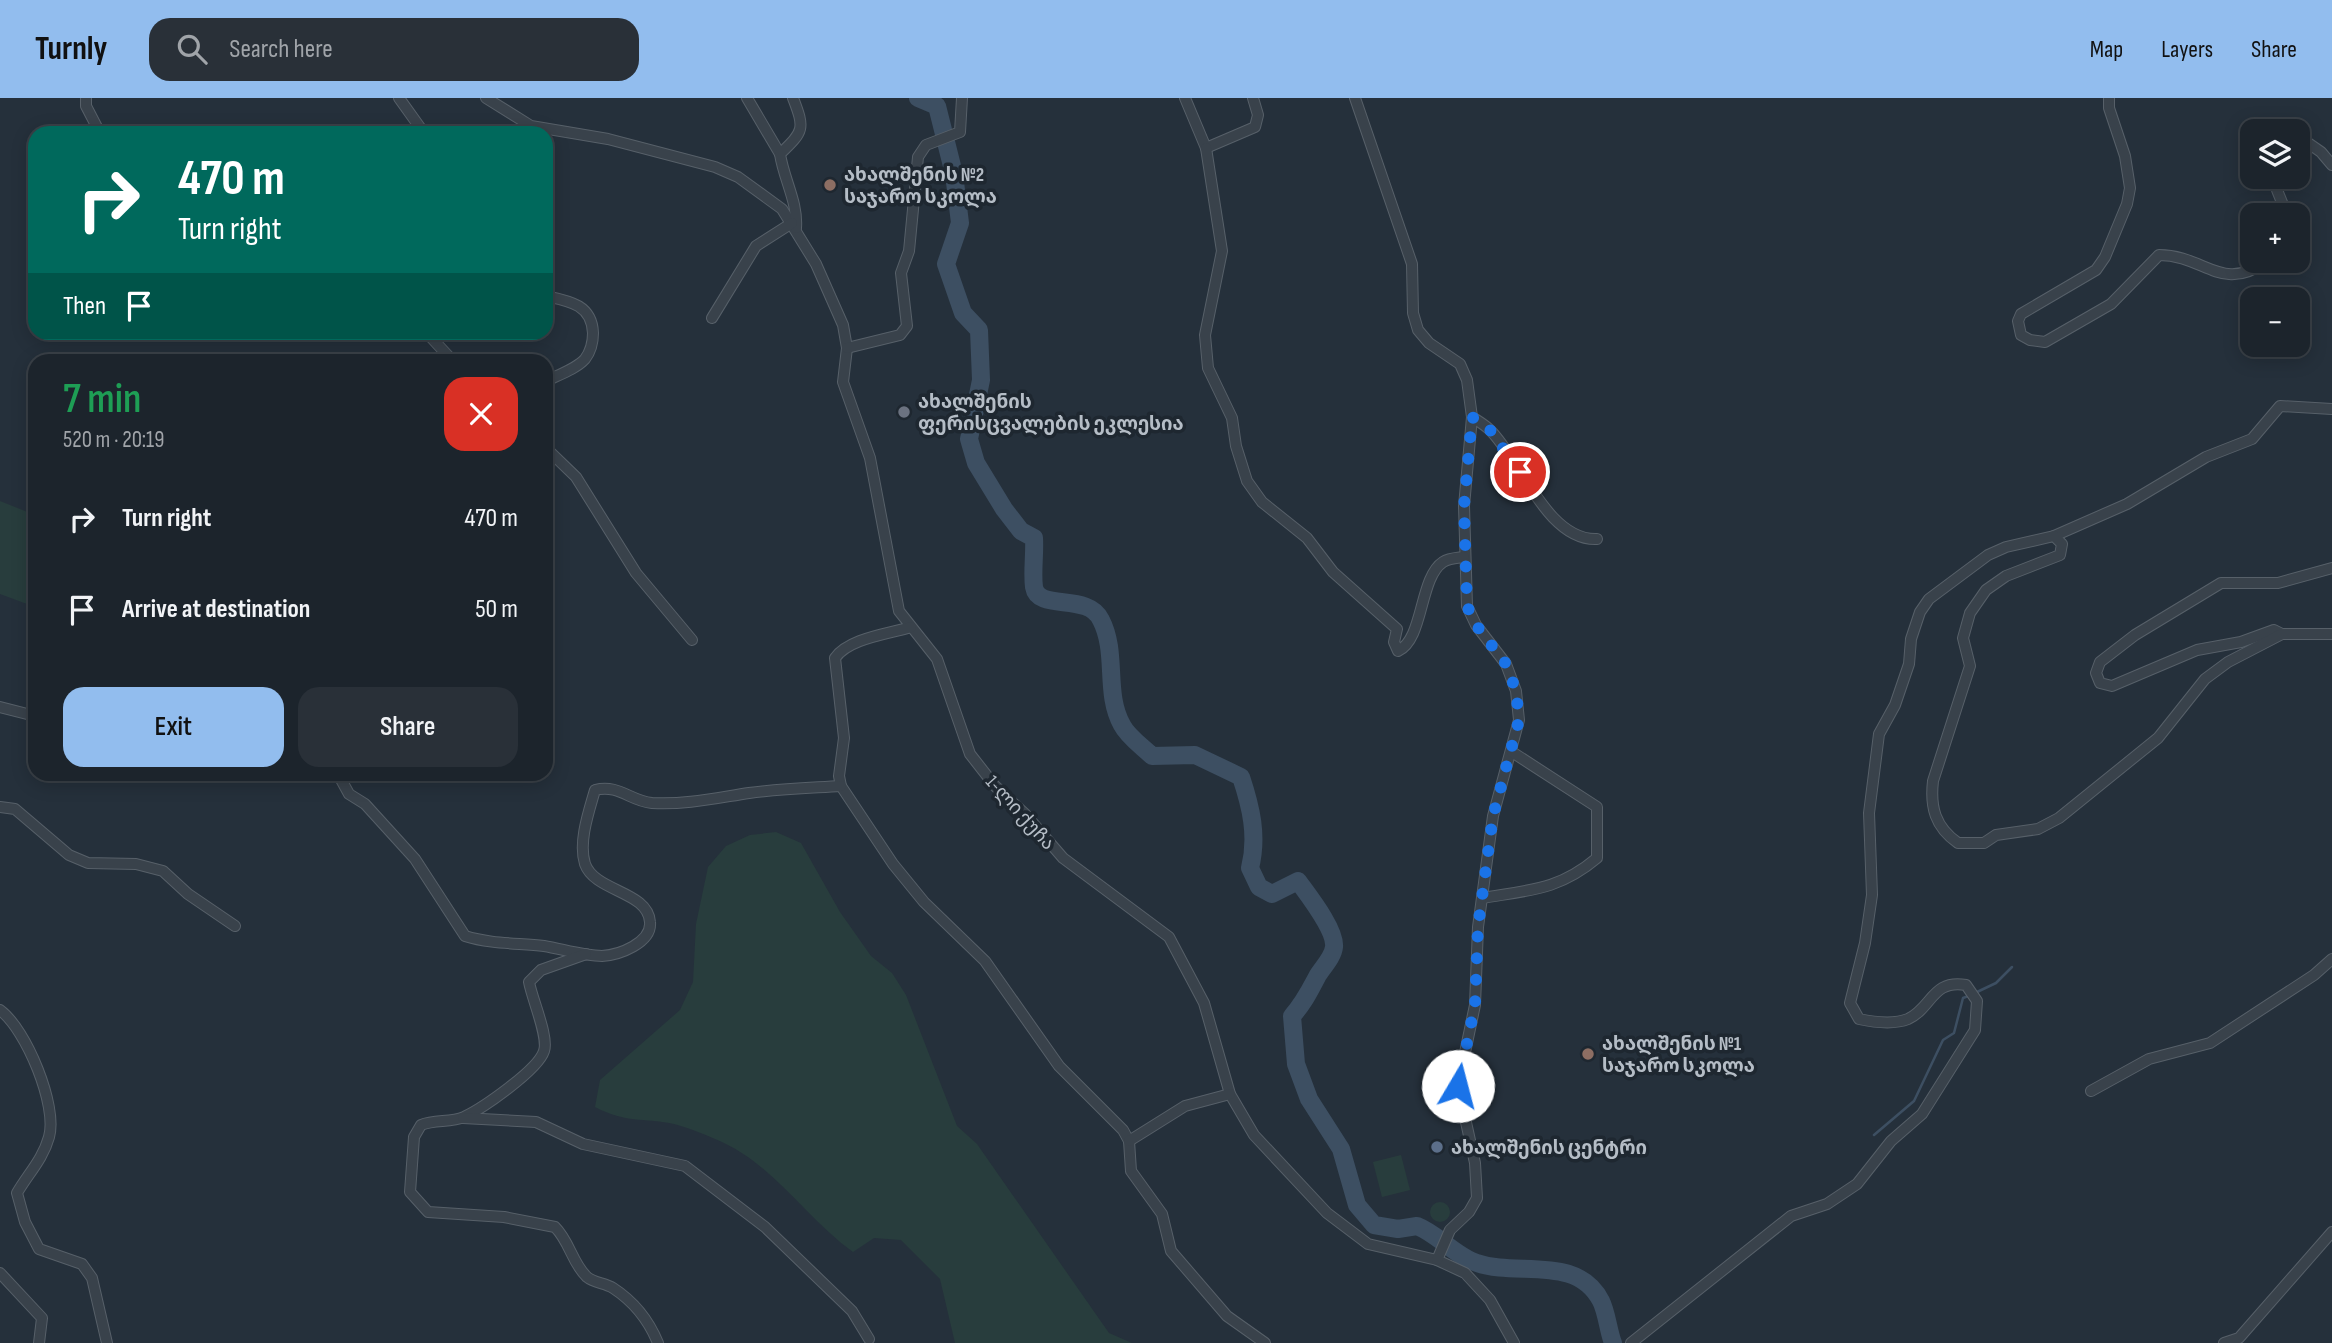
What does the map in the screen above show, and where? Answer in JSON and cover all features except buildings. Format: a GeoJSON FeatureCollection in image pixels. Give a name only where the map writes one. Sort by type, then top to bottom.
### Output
{"type":"FeatureCollection","features":[{"type":"Feature","properties":{"kind":"street"},"geometry":{"type":"LineString","coordinates":[[86,98],[86,106],[96,126]]}},
{"type":"Feature","properties":{"kind":"street"},"geometry":{"type":"LineString","coordinates":[[399,98],[419,126]]}},
{"type":"Feature","properties":{"kind":"street"},"geometry":{"type":"LineString","coordinates":[[486,98],[530,126]]}},
{"type":"Feature","properties":{"kind":"street"},"geometry":{"type":"LineString","coordinates":[[712,318],[756,246],[794,226],[798,209],[783,176],[780,154],[747,98]]}},
{"type":"Feature","properties":{"kind":"street"},"geometry":{"type":"LineString","coordinates":[[780,154],[801,133],[802,120],[793,98]]}},
{"type":"Feature","properties":{"kind":"street"},"geometry":{"type":"LineString","coordinates":[[847,348],[900,335],[908,326],[901,273],[909,251],[915,169],[926,145],[960,132],[962,98]]}},
{"type":"Feature","properties":{"kind":"street"},"geometry":{"type":"LineString","coordinates":[[1185,98],[1206,148],[1222,251],[1205,335],[1208,368],[1233,418],[1236,446],[1247,481],[1262,502],[1307,538],[1333,572],[1397,629],[1394,642],[1398,651],[1408,642],[1435,569],[1445,560],[1464,556]]}},
{"type":"Feature","properties":{"kind":"street"},"geometry":{"type":"LineString","coordinates":[[1206,148],[1255,127],[1258,115],[1253,98]]}},
{"type":"Feature","properties":{"kind":"street"},"geometry":{"type":"LineString","coordinates":[[1355,98],[1412,264],[1413,313],[1418,330],[1429,343],[1460,364],[1467,380],[1472,417],[1464,506],[1467,606],[1476,625],[1506,664],[1516,691],[1519,720],[1495,806],[1478,927],[1475,1005],[1458,1086],[1475,1163],[1477,1198],[1469,1212],[1445,1238],[1438,1257]]}},
{"type":"Feature","properties":{"kind":"street"},"geometry":{"type":"LineString","coordinates":[[2109,98],[2125,156],[2130,188],[2127,204],[2105,257],[2096,270],[2021,314],[2018,321],[2021,335],[2030,340],[2045,342],[2111,303],[2159,255],[2179,255],[2229,277],[2247,273]]}},
{"type":"Feature","properties":{"kind":"street"},"geometry":{"type":"LineString","coordinates":[[553,130],[608,139],[715,167],[765,195],[782,209],[794,226]]}},
{"type":"Feature","properties":{"kind":"street"},"geometry":{"type":"LineString","coordinates":[[2310,145],[2332,164]]}},
{"type":"Feature","properties":{"kind":"street","name":"1-ლი ქუჩა"},"geometry":{"type":"LineString","coordinates":[[794,226],[816,264],[843,325],[847,348],[843,382],[870,458],[899,611],[937,659],[970,754],[995,786],[1025,814],[1063,858],[1169,937],[1204,1003],[1230,1094],[1254,1135],[1327,1213],[1368,1244],[1438,1257],[1465,1273],[1490,1300],[1514,1343]]}},
{"type":"Feature","properties":{"kind":"street"},"geometry":{"type":"LineString","coordinates":[[553,298],[587,310],[592,319],[593,343],[583,362],[553,377]]}},
{"type":"Feature","properties":{"kind":"street"},"geometry":{"type":"LineString","coordinates":[[434,340],[447,354]]}},
{"type":"Feature","properties":{"kind":"street"},"geometry":{"type":"LineString","coordinates":[[1631,1343],[1791,1216],[1827,1204],[1857,1184],[1891,1141],[1922,1114],[1975,1030],[1977,1000],[1966,985],[1957,983],[1939,988],[1922,1009],[1907,1020],[1884,1023],[1859,1019],[1850,1003],[1865,943],[1872,895],[1869,813],[1879,734],[1895,705],[1909,664],[1910,639],[1920,612],[1929,599],[1988,555],[2006,547],[2054,536],[2127,504],[2206,457],[2252,439],[2280,406],[2332,410]]}},
{"type":"Feature","properties":{"kind":"street"},"geometry":{"type":"LineString","coordinates":[[1472,417],[1490,430],[1551,516],[1587,539],[1597,539]]}},
{"type":"Feature","properties":{"kind":"street"},"geometry":{"type":"LineString","coordinates":[[553,455],[585,488],[636,573],[692,640]]}},
{"type":"Feature","properties":{"kind":"street"},"geometry":{"type":"LineString","coordinates":[[2054,536],[2062,544],[2060,555],[2006,576],[1986,590],[1970,613],[1963,638],[1970,666],[1933,781],[1931,800],[1939,825],[1958,843],[1983,843],[1996,835],[2038,829],[2059,818],[2158,737],[2205,679],[2228,662],[2283,634]]}},
{"type":"Feature","properties":{"kind":"street"},"geometry":{"type":"LineString","coordinates":[[2332,568],[2278,583],[2221,583],[2135,635],[2100,662],[2096,673],[2100,683],[2112,685],[2197,650],[2241,642],[2274,630],[2283,634],[2332,634]]}},
{"type":"Feature","properties":{"kind":"street"},"geometry":{"type":"LineString","coordinates":[[911,627],[853,645],[840,651],[835,658],[844,738],[839,776],[841,786],[893,864],[924,902],[985,961],[1059,1066],[1111,1115],[1129,1141],[1131,1171],[1162,1214],[1171,1251],[1227,1316],[1265,1343]]}},
{"type":"Feature","properties":{"kind":"street"},"geometry":{"type":"LineString","coordinates":[[0,707],[28,714]]}},
{"type":"Feature","properties":{"kind":"street"},"geometry":{"type":"LineString","coordinates":[[1482,898],[1558,884],[1576,875],[1597,858],[1597,807],[1512,751]]}},
{"type":"Feature","properties":{"kind":"street"},"geometry":{"type":"LineString","coordinates":[[342,781],[349,794],[365,804],[415,859],[465,936],[601,956],[620,953],[642,941],[649,930],[650,922],[647,912],[636,901],[591,874],[585,863],[587,816],[595,790],[607,787],[621,790],[648,803],[680,803],[750,793],[841,786]]}},
{"type":"Feature","properties":{"kind":"street"},"geometry":{"type":"LineString","coordinates":[[0,807],[15,809],[69,855],[88,863],[136,864],[163,871],[188,894],[235,926]]}},
{"type":"Feature","properties":{"kind":"street"},"geometry":{"type":"LineString","coordinates":[[462,1118],[532,1068],[545,1050],[543,1027],[533,1004],[529,982],[541,970],[589,953]]}},
{"type":"Feature","properties":{"kind":"street"},"geometry":{"type":"LineString","coordinates":[[2091,1091],[2149,1059],[2210,1043],[2314,975],[2332,959]]}},
{"type":"Feature","properties":{"kind":"street"},"geometry":{"type":"LineString","coordinates":[[0,1010],[13,1023],[28,1048],[43,1086],[48,1111],[50,1134],[41,1158],[17,1193],[25,1222],[39,1249],[82,1264],[92,1278],[107,1343]]}},
{"type":"Feature","properties":{"kind":"street"},"geometry":{"type":"LineString","coordinates":[[1129,1141],[1185,1106],[1230,1094]]}},
{"type":"Feature","properties":{"kind":"street"},"geometry":{"type":"LineString","coordinates":[[659,1343],[651,1327],[635,1307],[611,1286],[590,1280],[575,1264],[572,1251],[555,1227],[504,1217],[428,1212],[410,1192],[414,1137],[421,1125],[462,1118],[536,1122],[583,1144],[685,1166],[765,1227],[852,1311],[869,1339]]}},
{"type":"Feature","properties":{"kind":"street"},"geometry":{"type":"LineString","coordinates":[[2224,1343],[2239,1338],[2332,1232]]}},
{"type":"Feature","properties":{"kind":"street"},"geometry":{"type":"LineString","coordinates":[[0,1273],[42,1318],[39,1343]]}},
{"type":"Feature","properties":{"kind":"green space"},"geometry":{"type":"Polygon","coordinates":[[[0,501],[28,512],[28,604],[0,594],[0,501]]]}},
{"type":"Feature","properties":{"kind":"green space"},"geometry":{"type":"Polygon","coordinates":[[[776,832],[801,843],[840,912],[871,956],[892,973],[906,995],[957,1126],[977,1144],[1109,1333],[1132,1343],[955,1343],[940,1279],[901,1240],[874,1238],[853,1252],[742,1153],[718,1140],[680,1126],[626,1118],[595,1107],[600,1080],[680,1010],[693,982],[696,924],[708,867],[726,846],[750,835],[776,832]]]}},
{"type":"Feature","properties":{"kind":"green space"},"geometry":{"type":"Polygon","coordinates":[[[1401,1155],[1410,1190],[1382,1197],[1373,1162],[1401,1155]]]}},
{"type":"Feature","properties":{"kind":"green space"},"geometry":{"type":"Polygon","coordinates":[[[1440,1202],[1447,1205],[1450,1212],[1447,1219],[1440,1222],[1433,1219],[1430,1212],[1433,1205],[1440,1202]]]}},
{"type":"Feature","properties":{"kind":"waterway"},"geometry":{"type":"LineString","coordinates":[[918,98],[937,106],[954,174],[960,223],[946,264],[963,313],[979,330],[981,380],[969,439],[976,463],[1021,531],[1034,538],[1033,581],[1037,594],[1044,599],[1086,607],[1095,612],[1101,620],[1109,646],[1114,700],[1125,729],[1152,756],[1195,755],[1241,777],[1252,822],[1250,868],[1259,887],[1272,894],[1298,881],[1331,931],[1334,947],[1330,958],[1292,1016],[1296,1064],[1309,1099],[1341,1149],[1357,1205],[1374,1225],[1398,1229],[1417,1226],[1477,1263],[1493,1267],[1562,1272],[1577,1277],[1590,1286],[1601,1301],[1613,1343]]}},
{"type":"Feature","properties":{"kind":"waterway"},"geometry":{"type":"LineString","coordinates":[[1977,992],[1996,983],[2012,967]]}},
{"type":"Feature","properties":{"kind":"waterway"},"geometry":{"type":"LineString","coordinates":[[1874,1135],[1914,1101],[1943,1040],[1954,1033],[1963,998],[1971,995]]}},
{"type":"Feature","properties":{"kind":"place","name":"ახალშენის №2 საჯარო სკოლა"},"geometry":{"type":"Point","coordinates":[830,185]}},
{"type":"Feature","properties":{"kind":"place","name":"ახალშენის ფერისცვალების ეკლესია"},"geometry":{"type":"Point","coordinates":[904,412]}},
{"type":"Feature","properties":{"kind":"place","name":"ახალშენის №1 საჯარო სკოლა"},"geometry":{"type":"Point","coordinates":[1588,1054]}},
{"type":"Feature","properties":{"kind":"place","name":"ახალშენის ცენტრი"},"geometry":{"type":"Point","coordinates":[1437,1147]}},
{"type":"Feature","properties":{"kind":"route"},"geometry":{"type":"LineString","coordinates":[[1458,1086],[1475,1005],[1478,927],[1493,816],[1519,720],[1516,691],[1506,664],[1476,625],[1467,606],[1464,506],[1472,417],[1490,430],[1520,472]]}}]}
